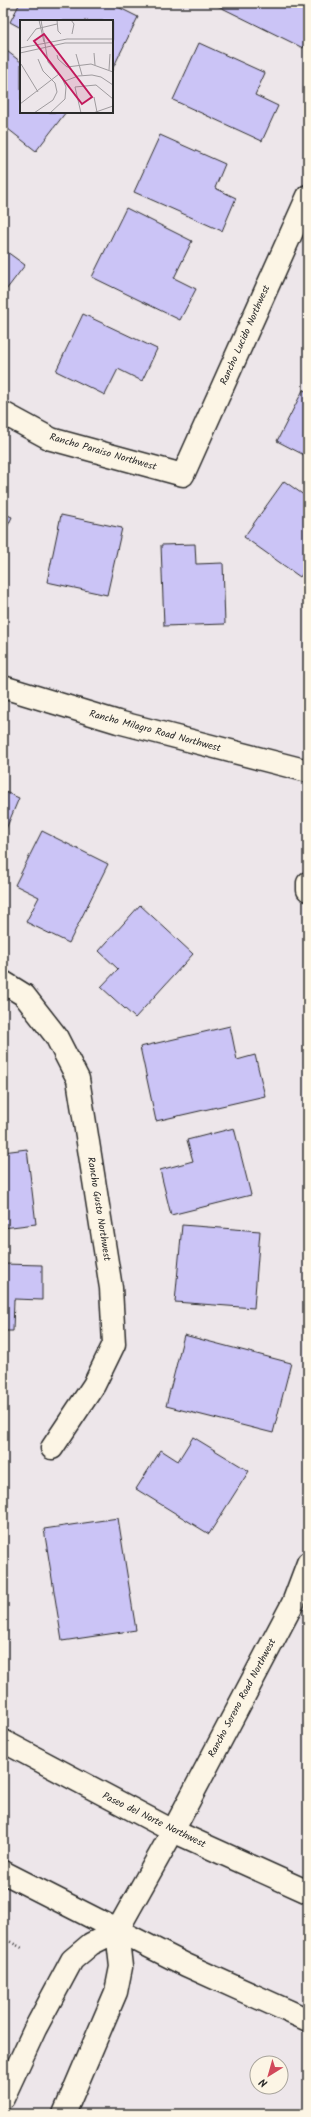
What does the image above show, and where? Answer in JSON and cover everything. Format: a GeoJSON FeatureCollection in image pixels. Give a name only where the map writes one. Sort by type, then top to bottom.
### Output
{"type":"FeatureCollection","features":[{"type":"Feature","properties":{"kind":"street","name":"Rancho Lucido Northwest"},"geometry":{"type":"LineString","coordinates":[[183,475],[308,196]]}},
{"type":"Feature","properties":{"kind":"street","name":"Rancho Paraiso Northwest"},"geometry":{"type":"LineString","coordinates":[[3,413],[51,439],[183,475]]}},
{"type":"Feature","properties":{"kind":"street","name":"Rancho Milagro Road Northwest"},"geometry":{"type":"LineString","coordinates":[[3,687],[118,722],[308,771]]}},
{"type":"Feature","properties":{"kind":"street"},"geometry":{"type":"LineString","coordinates":[[308,883],[308,890]]}},
{"type":"Feature","properties":{"kind":"street","name":"Rancho Gusto Northwest"},"geometry":{"type":"LineString","coordinates":[[3,982],[24,995],[56,1036],[78,1079],[111,1288],[114,1344],[94,1385],[52,1448]]}},
{"type":"Feature","properties":{"kind":"street","name":"Rancho Sereno Road Northwest"},"geometry":{"type":"LineString","coordinates":[[117,1931],[173,1831],[293,1603],[308,1563]]}},
{"type":"Feature","properties":{"kind":"street","name":"Paseo del Norte Northwest"},"geometry":{"type":"LineString","coordinates":[[3,1741],[173,1831],[308,1892]]}},
{"type":"Feature","properties":{"kind":"street"},"geometry":{"type":"LineString","coordinates":[[3,1872],[196,1970],[308,2020]]}},
{"type":"Feature","properties":{"kind":"street"},"geometry":{"type":"LineString","coordinates":[[3,2098],[35,2029],[72,1960],[91,1944],[117,1931]]}},
{"type":"Feature","properties":{"kind":"street"},"geometry":{"type":"LineString","coordinates":[[64,2114],[116,1992],[121,1967],[117,1931]]}},
{"type":"Feature","properties":{"kind":"path"},"geometry":{"type":"LineString","coordinates":[[3,1938],[24,1949]]}},
{"type":"Feature","properties":{"kind":"building"},"geometry":{"type":"Polygon","coordinates":[[[20,3],[110,3],[138,17],[113,68],[113,20],[20,20],[20,27],[10,22],[20,3]]]}},
{"type":"Feature","properties":{"kind":"building"},"geometry":{"type":"Polygon","coordinates":[[[212,3],[296,3],[308,10],[308,37],[303,48],[212,3]]]}},
{"type":"Feature","properties":{"kind":"building"},"geometry":{"type":"Polygon","coordinates":[[[199,43],[265,73],[255,95],[278,106],[262,141],[173,100],[199,43]]]}},
{"type":"Feature","properties":{"kind":"building"},"geometry":{"type":"Polygon","coordinates":[[[3,48],[20,61],[20,113],[65,113],[36,151],[3,125],[3,48]]]}},
{"type":"Feature","properties":{"kind":"building"},"geometry":{"type":"Polygon","coordinates":[[[160,135],[225,164],[215,188],[236,198],[222,231],[134,192],[160,135]]]}},
{"type":"Feature","properties":{"kind":"building"},"geometry":{"type":"Polygon","coordinates":[[[126,208],[192,241],[174,278],[196,289],[180,320],[92,277],[126,208]]]}},
{"type":"Feature","properties":{"kind":"building"},"geometry":{"type":"Polygon","coordinates":[[[3,249],[25,265],[3,294],[3,249]]]}},
{"type":"Feature","properties":{"kind":"building"},"geometry":{"type":"Polygon","coordinates":[[[83,314],[157,349],[142,381],[118,369],[105,395],[56,371],[83,314]]]}},
{"type":"Feature","properties":{"kind":"building"},"geometry":{"type":"Polygon","coordinates":[[[303,390],[308,392],[308,457],[277,441],[303,390]]]}},
{"type":"Feature","properties":{"kind":"building"},"geometry":{"type":"Polygon","coordinates":[[[284,481],[308,498],[308,565],[300,577],[244,537],[284,481]]]}},
{"type":"Feature","properties":{"kind":"building"},"geometry":{"type":"Polygon","coordinates":[[[3,513],[12,517],[3,536],[3,513]]]}},
{"type":"Feature","properties":{"kind":"building"},"geometry":{"type":"Polygon","coordinates":[[[61,515],[122,528],[107,595],[47,582],[61,515]]]}},
{"type":"Feature","properties":{"kind":"building"},"geometry":{"type":"Polygon","coordinates":[[[195,544],[196,564],[223,563],[225,624],[164,626],[161,545],[195,544]]]}},
{"type":"Feature","properties":{"kind":"building"},"geometry":{"type":"Polygon","coordinates":[[[3,791],[19,798],[3,836],[3,791]]]}},
{"type":"Feature","properties":{"kind":"building"},"geometry":{"type":"Polygon","coordinates":[[[42,831],[108,864],[69,943],[26,922],[39,897],[15,885],[42,831]]]}},
{"type":"Feature","properties":{"kind":"building"},"geometry":{"type":"Polygon","coordinates":[[[140,905],[193,954],[135,1018],[101,987],[118,969],[99,951],[140,905]]]}},
{"type":"Feature","properties":{"kind":"building"},"geometry":{"type":"Polygon","coordinates":[[[230,1026],[237,1060],[255,1055],[265,1096],[156,1121],[140,1047],[230,1026]]]}},
{"type":"Feature","properties":{"kind":"building"},"geometry":{"type":"Polygon","coordinates":[[[234,1128],[251,1195],[171,1215],[160,1170],[193,1161],[187,1140],[234,1128]]]}},
{"type":"Feature","properties":{"kind":"building"},"geometry":{"type":"Polygon","coordinates":[[[27,1149],[36,1224],[3,1228],[3,1152],[27,1149]]]}},
{"type":"Feature","properties":{"kind":"building"},"geometry":{"type":"Polygon","coordinates":[[[182,1225],[260,1231],[254,1308],[175,1302],[182,1225]]]}},
{"type":"Feature","properties":{"kind":"building"},"geometry":{"type":"Polygon","coordinates":[[[3,1264],[42,1265],[42,1300],[14,1299],[13,1331],[3,1331],[3,1264]]]}},
{"type":"Feature","properties":{"kind":"building"},"geometry":{"type":"Polygon","coordinates":[[[184,1335],[291,1363],[273,1433],[166,1406],[184,1335]]]}},
{"type":"Feature","properties":{"kind":"building"},"geometry":{"type":"Polygon","coordinates":[[[193,1437],[249,1471],[209,1534],[136,1489],[161,1450],[178,1461],[193,1437]]]}},
{"type":"Feature","properties":{"kind":"building"},"geometry":{"type":"Polygon","coordinates":[[[118,1518],[136,1630],[62,1641],[44,1529],[118,1518]]]}}]}
